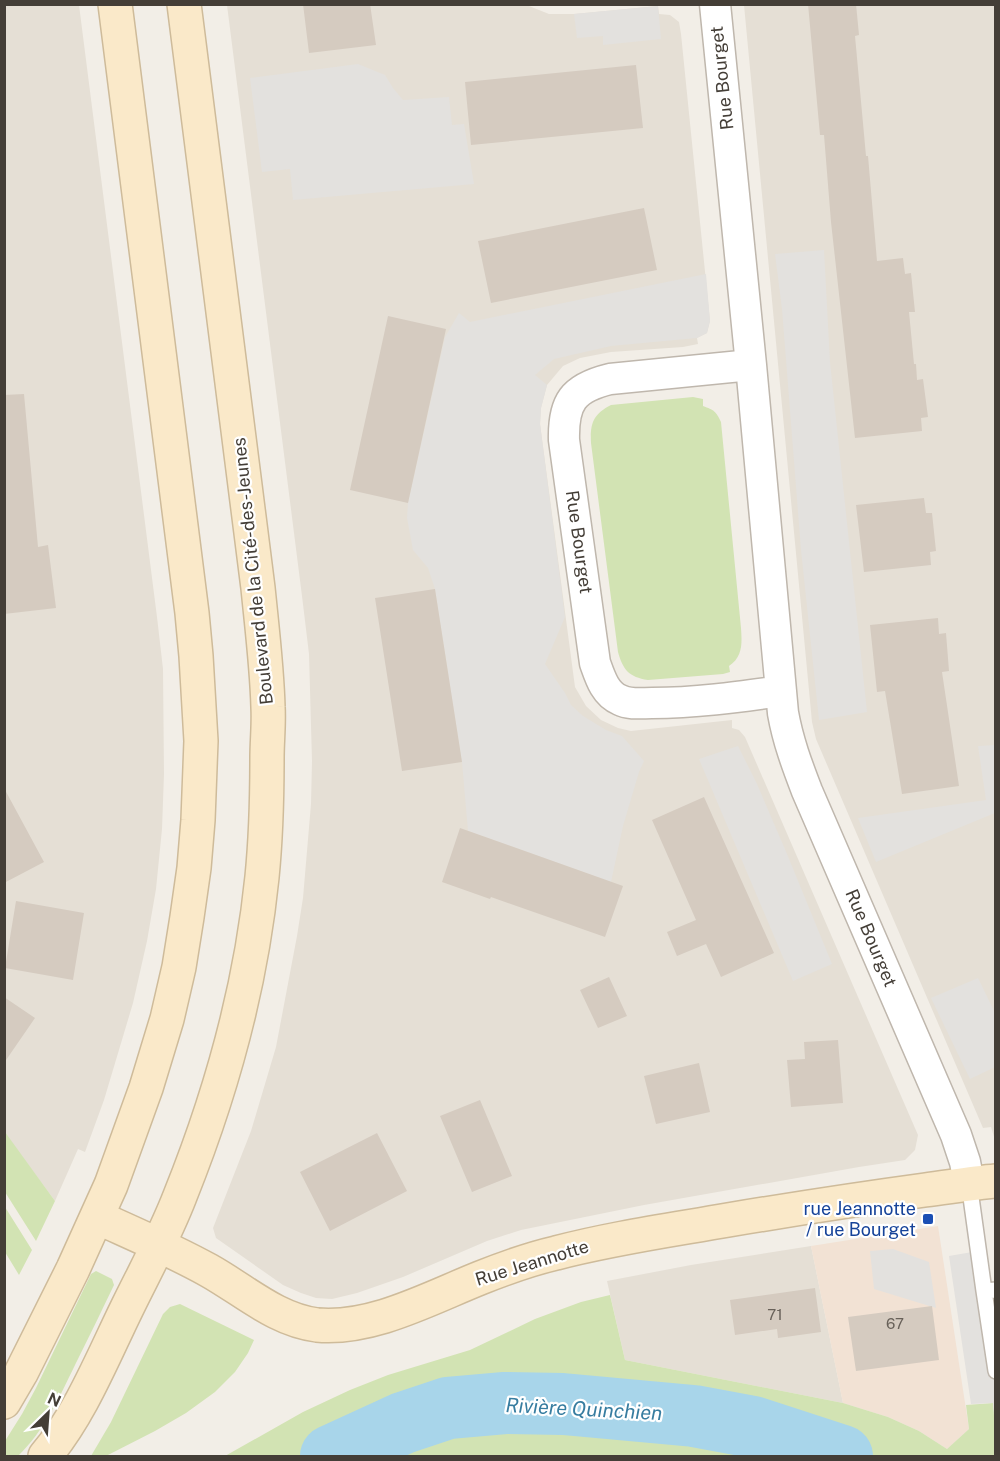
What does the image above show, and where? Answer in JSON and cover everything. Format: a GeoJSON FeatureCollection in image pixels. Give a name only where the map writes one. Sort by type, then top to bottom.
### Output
{"type":"FeatureCollection","features":[{"type":"Feature","properties":{"kind":"main road"},"geometry":{"type":"LineString","coordinates":[[4,1402],[13,1369],[97,1217],[133,1128],[159,1051],[179,967],[194,868],[198,820],[201,751],[197,666],[115,4]]}},
{"type":"Feature","properties":{"kind":"main road","name":"Boulevard de la Cité-des-Jeunes"},"geometry":{"type":"LineString","coordinates":[[45,1456],[69,1423],[86,1391],[180,1198],[212,1109],[238,1020],[262,878],[267,793],[268,708],[262,624],[184,4]]}},
{"type":"Feature","properties":{"kind":"main road","name":"Rue Jeannotte"},"geometry":{"type":"LineString","coordinates":[[97,1217],[210,1271],[279,1313],[295,1320],[336,1326],[375,1319],[507,1267],[589,1245],[811,1206],[982,1182]]}},
{"type":"Feature","properties":{"kind":"street","name":"Rue Bourget"},"geometry":{"type":"LineString","coordinates":[[715,4],[783,713],[788,736],[795,760],[956,1135],[965,1162],[982,1182]]}},
{"type":"Feature","properties":{"kind":"street","name":"Rue Bourget"},"geometry":{"type":"LineString","coordinates":[[751,365],[610,379],[594,383],[577,393],[570,403],[566,414],[564,440],[596,663],[605,687],[613,696],[630,703],[719,699],[781,690]]}},
{"type":"Feature","properties":{"kind":"lane"},"geometry":{"type":"LineString","coordinates":[[982,1182],[996,1371]]}},
{"type":"Feature","properties":{"kind":"shaded area"},"geometry":{"type":"Polygon","coordinates":[[[524,4],[549,14],[574,14],[658,6],[659,14],[670,15],[679,22],[710,321],[707,333],[697,338],[698,344],[611,352],[580,358],[563,366],[547,385],[541,408],[540,424],[575,687],[586,706],[601,720],[631,731],[732,720],[732,728],[739,730],[745,737],[918,1135],[915,1150],[905,1160],[644,1205],[521,1230],[487,1241],[403,1277],[357,1293],[332,1299],[316,1298],[283,1285],[216,1238],[213,1228],[251,1131],[276,1047],[303,898],[311,804],[312,761],[309,654],[227,5],[524,4]]]}},
{"type":"Feature","properties":{"kind":"shaded area"},"geometry":{"type":"Polygon","coordinates":[[[4,5],[79,5],[163,669],[162,829],[156,889],[147,941],[133,1003],[104,1100],[85,1152],[78,1149],[55,1201],[4,1132],[4,5]]]}},
{"type":"Feature","properties":{"kind":"shaded area"},"geometry":{"type":"Polygon","coordinates":[[[744,5],[995,5],[995,1140],[991,1127],[983,1128],[816,739],[812,722],[744,5]]]}},
{"type":"Feature","properties":{"kind":"shaded area"},"geometry":{"type":"Polygon","coordinates":[[[658,6],[661,39],[603,45],[603,36],[577,38],[574,14],[658,6]]]}},
{"type":"Feature","properties":{"kind":"shaded area"},"geometry":{"type":"Polygon","coordinates":[[[358,64],[385,75],[403,100],[449,97],[452,125],[464,124],[474,184],[293,200],[290,169],[262,172],[250,78],[358,64]]]}},
{"type":"Feature","properties":{"kind":"shaded area"},"geometry":{"type":"Polygon","coordinates":[[[824,250],[830,362],[867,712],[819,720],[801,550],[782,309],[775,254],[824,250]]]}},
{"type":"Feature","properties":{"kind":"shaded area"},"geometry":{"type":"Polygon","coordinates":[[[706,274],[710,321],[707,333],[697,338],[611,346],[554,359],[535,375],[547,385],[541,408],[540,424],[565,617],[545,664],[571,705],[583,716],[606,730],[622,736],[644,761],[623,826],[611,882],[468,831],[462,762],[435,589],[428,568],[413,550],[407,518],[408,503],[445,337],[459,313],[470,322],[706,274]]]}},
{"type":"Feature","properties":{"kind":"shaded area"},"geometry":{"type":"Polygon","coordinates":[[[995,745],[995,813],[876,862],[858,818],[986,800],[978,746],[995,745]]]}},
{"type":"Feature","properties":{"kind":"shaded area"},"geometry":{"type":"Polygon","coordinates":[[[738,746],[757,784],[832,964],[793,981],[699,759],[738,746]]]}},
{"type":"Feature","properties":{"kind":"shaded area"},"geometry":{"type":"Polygon","coordinates":[[[978,978],[995,1013],[995,1067],[970,1079],[931,998],[978,978]]]}},
{"type":"Feature","properties":{"kind":"shaded area"},"geometry":{"type":"Polygon","coordinates":[[[938,1226],[969,1429],[947,1449],[919,1431],[888,1417],[843,1403],[811,1246],[938,1226]]]}},
{"type":"Feature","properties":{"kind":"shaded area"},"geometry":{"type":"Polygon","coordinates":[[[811,1246],[843,1403],[625,1360],[607,1281],[811,1246]]]}},
{"type":"Feature","properties":{"kind":"shaded area"},"geometry":{"type":"Polygon","coordinates":[[[893,1249],[929,1262],[936,1308],[874,1289],[870,1251],[893,1249]]]}},
{"type":"Feature","properties":{"kind":"shaded area"},"geometry":{"type":"Polygon","coordinates":[[[978,1251],[984,1291],[995,1290],[995,1428],[993,1403],[971,1404],[949,1256],[978,1251]]]}},
{"type":"Feature","properties":{"kind":"green space"},"geometry":{"type":"Polygon","coordinates":[[[693,397],[703,399],[703,406],[714,411],[721,422],[742,639],[741,649],[737,658],[729,666],[730,672],[648,680],[631,675],[622,664],[618,652],[591,430],[596,416],[611,405],[693,397]]]}},
{"type":"Feature","properties":{"kind":"green space"},"geometry":{"type":"Polygon","coordinates":[[[5,1132],[55,1201],[36,1241],[5,1192],[5,1132]]]}},
{"type":"Feature","properties":{"kind":"green space"},"geometry":{"type":"Polygon","coordinates":[[[5,1207],[32,1250],[19,1275],[5,1252],[5,1207]]]}},
{"type":"Feature","properties":{"kind":"green space"},"geometry":{"type":"Polygon","coordinates":[[[96,1271],[112,1279],[114,1285],[63,1390],[36,1436],[18,1456],[5,1456],[5,1441],[36,1388],[91,1274],[96,1271]]]}},
{"type":"Feature","properties":{"kind":"green space"},"geometry":{"type":"Polygon","coordinates":[[[610,1295],[625,1360],[843,1403],[888,1417],[919,1431],[947,1449],[969,1429],[966,1405],[993,1403],[996,1428],[995,1456],[225,1456],[303,1412],[350,1390],[388,1375],[470,1350],[535,1319],[581,1302],[610,1295]]]}},
{"type":"Feature","properties":{"kind":"green space"},"geometry":{"type":"Polygon","coordinates":[[[180,1304],[254,1340],[248,1353],[235,1372],[215,1392],[186,1413],[106,1456],[91,1456],[111,1422],[163,1314],[170,1307],[180,1304]]]}},
{"type":"Feature","properties":{"kind":"building"},"geometry":{"type":"Polygon","coordinates":[[[303,4],[370,4],[376,45],[309,53],[303,4]]]}},
{"type":"Feature","properties":{"kind":"building"},"geometry":{"type":"Polygon","coordinates":[[[808,4],[856,4],[859,35],[855,36],[877,261],[903,258],[905,274],[911,273],[915,312],[909,312],[914,364],[916,364],[917,380],[923,379],[928,417],[921,418],[922,431],[855,438],[831,222],[824,135],[820,135],[808,4]]]}},
{"type":"Feature","properties":{"kind":"building"},"geometry":{"type":"Polygon","coordinates":[[[636,65],[643,128],[471,145],[465,82],[636,65]]]}},
{"type":"Feature","properties":{"kind":"building"},"geometry":{"type":"Polygon","coordinates":[[[644,208],[657,270],[491,303],[478,241],[644,208]]]}},
{"type":"Feature","properties":{"kind":"building"},"geometry":{"type":"Polygon","coordinates":[[[388,316],[446,329],[408,503],[350,490],[388,316]]]}},
{"type":"Feature","properties":{"kind":"building"},"geometry":{"type":"Polygon","coordinates":[[[24,394],[38,547],[48,545],[56,608],[4,614],[4,395],[24,394]]]}},
{"type":"Feature","properties":{"kind":"building"},"geometry":{"type":"Polygon","coordinates":[[[924,498],[926,513],[932,513],[936,551],[930,552],[931,565],[864,572],[856,505],[924,498]]]}},
{"type":"Feature","properties":{"kind":"building"},"geometry":{"type":"Polygon","coordinates":[[[435,589],[462,762],[402,771],[375,598],[435,589]]]}},
{"type":"Feature","properties":{"kind":"building"},"geometry":{"type":"Polygon","coordinates":[[[938,618],[939,634],[946,633],[949,671],[942,672],[959,786],[902,794],[885,691],[877,692],[870,625],[938,618]]]}},
{"type":"Feature","properties":{"kind":"building"},"geometry":{"type":"Polygon","coordinates":[[[4,788],[44,862],[4,883],[4,788]]]}},
{"type":"Feature","properties":{"kind":"building"},"geometry":{"type":"Polygon","coordinates":[[[704,797],[774,953],[721,977],[706,944],[677,956],[667,932],[696,920],[652,820],[704,797]]]}},
{"type":"Feature","properties":{"kind":"building"},"geometry":{"type":"Polygon","coordinates":[[[460,828],[623,886],[605,937],[442,882],[460,828]]]}},
{"type":"Feature","properties":{"kind":"building"},"geometry":{"type":"Polygon","coordinates":[[[16,901],[84,913],[73,980],[5,968],[16,901]]]}},
{"type":"Feature","properties":{"kind":"building"},"geometry":{"type":"Polygon","coordinates":[[[609,977],[627,1016],[598,1028],[580,990],[609,977]]]}},
{"type":"Feature","properties":{"kind":"building"},"geometry":{"type":"Polygon","coordinates":[[[4,997],[35,1018],[4,1063],[4,997]]]}},
{"type":"Feature","properties":{"kind":"building"},"geometry":{"type":"Polygon","coordinates":[[[838,1040],[843,1103],[791,1107],[787,1060],[805,1059],[804,1042],[838,1040]]]}},
{"type":"Feature","properties":{"kind":"building"},"geometry":{"type":"Polygon","coordinates":[[[699,1063],[710,1112],[656,1124],[644,1076],[699,1063]]]}},
{"type":"Feature","properties":{"kind":"building"},"geometry":{"type":"Polygon","coordinates":[[[480,1100],[512,1176],[472,1192],[440,1116],[480,1100]]]}},
{"type":"Feature","properties":{"kind":"building"},"geometry":{"type":"Polygon","coordinates":[[[377,1133],[407,1191],[330,1231],[300,1172],[377,1133]]]}},
{"type":"Feature","properties":{"kind":"building"},"geometry":{"type":"Polygon","coordinates":[[[815,1288],[821,1332],[778,1338],[777,1329],[735,1335],[730,1300],[815,1288]]]}},
{"type":"Feature","properties":{"kind":"building"},"geometry":{"type":"Polygon","coordinates":[[[932,1306],[939,1360],[856,1371],[848,1317],[932,1306]]]}},
{"type":"Feature","properties":{"kind":"waterway","name":"Rivière Quinchien"},"geometry":{"type":"LineString","coordinates":[[331,1456],[403,1423],[448,1408],[505,1403],[563,1404],[694,1416],[753,1427],[842,1456]]}},
{"type":"Feature","properties":{"kind":"place","name":"rue Jeannotte / rue Bourget"},"geometry":{"type":"Point","coordinates":[928,1219]}}]}
